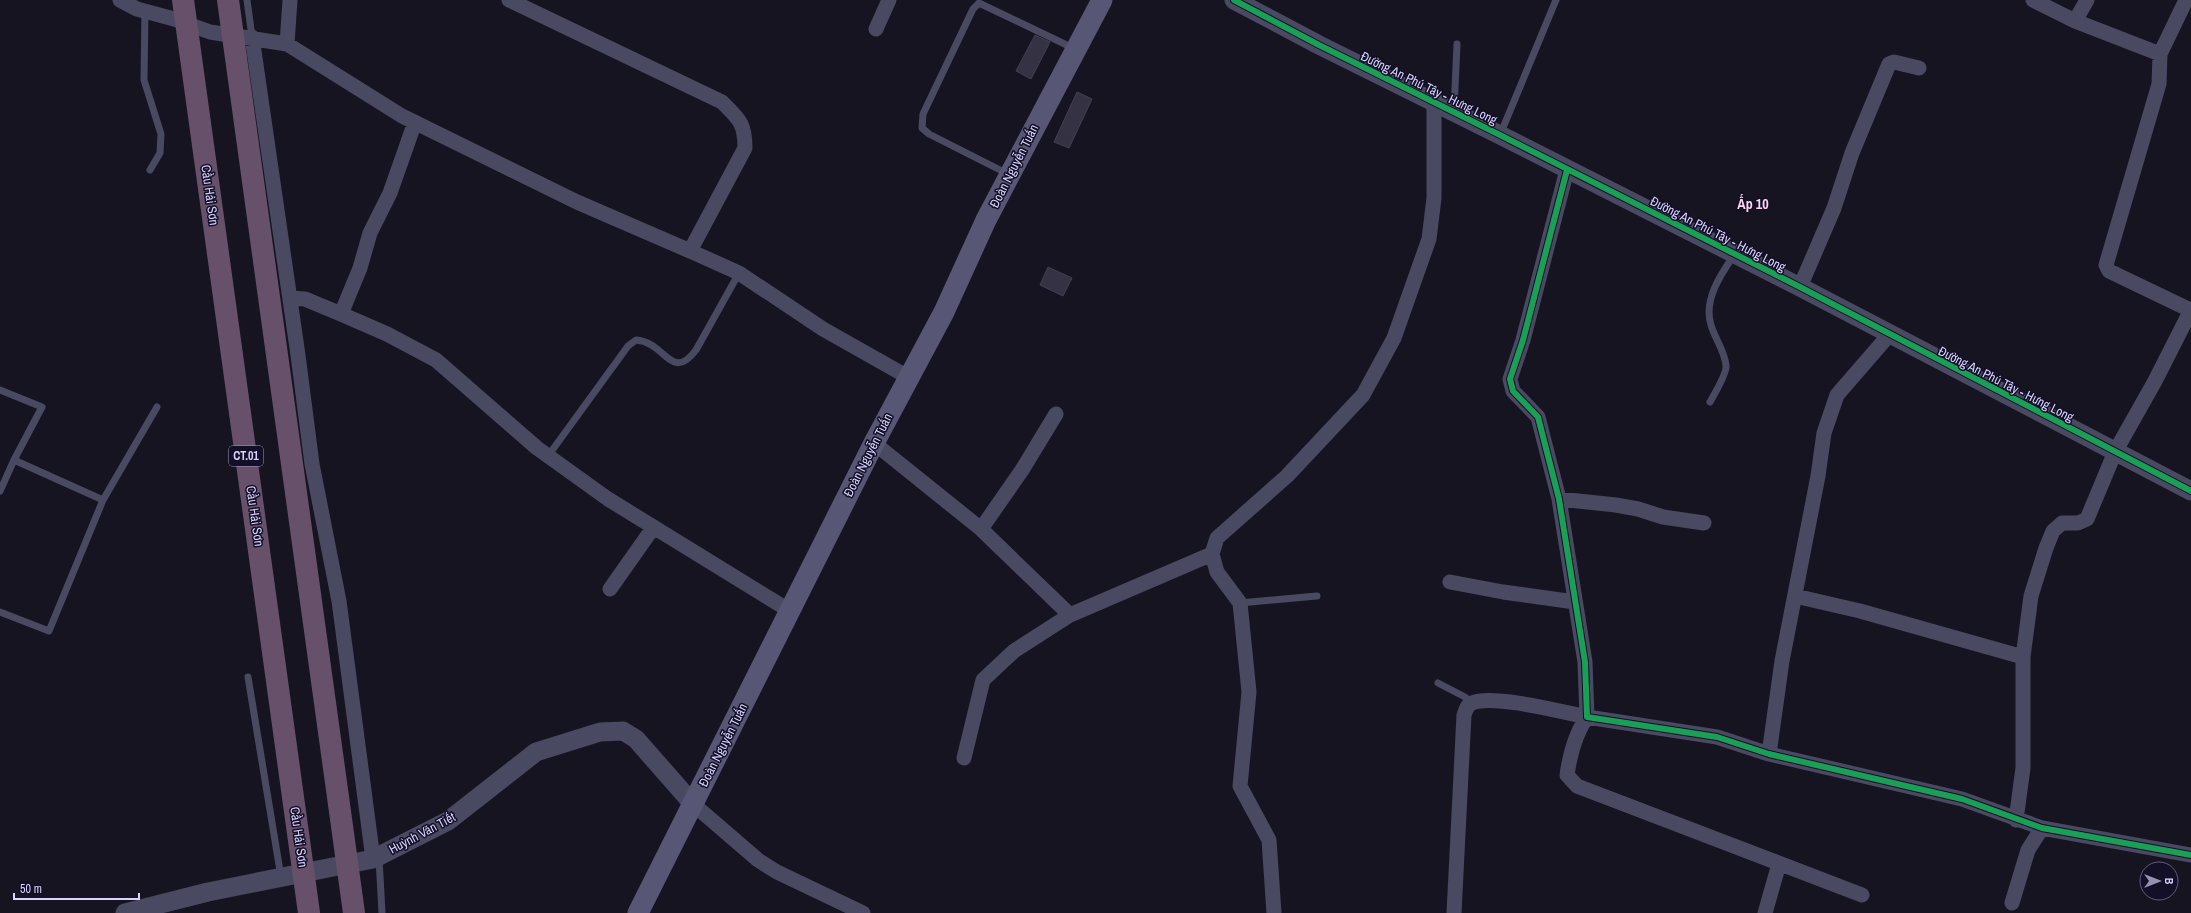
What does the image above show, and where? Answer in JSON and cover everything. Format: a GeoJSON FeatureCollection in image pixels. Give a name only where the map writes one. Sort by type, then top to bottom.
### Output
{"type":"FeatureCollection","features":[{"type":"Feature","properties":{"kind":"highway","name":"Cầu Hải Sơn"},"geometry":{"type":"LineString","coordinates":[[183,0],[309,913]]}},
{"type":"Feature","properties":{"kind":"highway"},"geometry":{"type":"LineString","coordinates":[[228,0],[354,913]]}},
{"type":"Feature","properties":{"kind":"main road","name":"Đoàn Nguyễn Tuấn"},"geometry":{"type":"LineString","coordinates":[[638,913],[908,377],[944,312],[986,220],[1102,0]]}},
{"type":"Feature","properties":{"kind":"street"},"geometry":{"type":"LineString","coordinates":[[120,0],[145,11],[210,32],[252,37],[287,44],[415,122],[577,202],[739,273],[823,329],[908,377]]}},
{"type":"Feature","properties":{"kind":"street"},"geometry":{"type":"LineString","coordinates":[[287,44],[290,0]]}},
{"type":"Feature","properties":{"kind":"street"},"geometry":{"type":"LineString","coordinates":[[509,0],[722,102],[737,117],[745,130],[745,148],[690,251]]}},
{"type":"Feature","properties":{"kind":"street"},"geometry":{"type":"LineString","coordinates":[[876,29],[889,0]]}},
{"type":"Feature","properties":{"kind":"street","name":"Đường An Phú Tây - Hưng Long"},"geometry":{"type":"LineString","coordinates":[[1234,0],[1434,103],[1800,287],[1889,335],[2191,491]]}},
{"type":"Feature","properties":{"kind":"street"},"geometry":{"type":"LineString","coordinates":[[2033,0],[2075,21],[2160,54]]}},
{"type":"Feature","properties":{"kind":"street"},"geometry":{"type":"LineString","coordinates":[[2075,21],[2087,0]]}},
{"type":"Feature","properties":{"kind":"street"},"geometry":{"type":"LineString","coordinates":[[2016,820],[2023,768],[2023,657],[2031,596],[2054,531],[2062,523],[2078,523],[2087,519],[2115,452],[2155,381],[2189,314],[2188,309],[2109,271],[2106,265],[2159,84],[2160,54],[2186,0]]}},
{"type":"Feature","properties":{"kind":"street"},"geometry":{"type":"LineString","coordinates":[[252,37],[290,298],[312,464],[339,601],[376,858]]}},
{"type":"Feature","properties":{"kind":"street"},"geometry":{"type":"LineString","coordinates":[[1800,287],[1834,208],[1852,153],[1881,80],[1889,64],[1894,62],[1919,68]]}},
{"type":"Feature","properties":{"kind":"street"},"geometry":{"type":"LineString","coordinates":[[1274,913],[1270,840],[1240,786],[1249,692],[1240,603],[1217,572],[1212,554],[1217,538],[1287,476],[1363,395],[1394,338],[1429,239],[1434,198],[1434,103]]}},
{"type":"Feature","properties":{"kind":"street"},"geometry":{"type":"LineString","coordinates":[[341,314],[360,268],[370,233],[390,193],[415,122]]}},
{"type":"Feature","properties":{"kind":"street"},"geometry":{"type":"LineString","coordinates":[[1567,170],[1523,340],[1510,379],[1513,391],[1538,417],[1559,499],[1585,662],[1587,717],[1580,728],[1569,759],[1567,775],[1577,786],[1862,895]]}},
{"type":"Feature","properties":{"kind":"street"},"geometry":{"type":"LineString","coordinates":[[290,298],[305,299],[341,314],[387,334],[436,360],[548,456],[608,499],[790,611]]}},
{"type":"Feature","properties":{"kind":"street"},"geometry":{"type":"LineString","coordinates":[[1769,754],[1782,661],[1818,476],[1824,432],[1837,395],[1889,335]]}},
{"type":"Feature","properties":{"kind":"street"},"geometry":{"type":"LineString","coordinates":[[981,530],[1022,470],[1056,414]]}},
{"type":"Feature","properties":{"kind":"street"},"geometry":{"type":"LineString","coordinates":[[874,444],[981,530],[1070,615]]}},
{"type":"Feature","properties":{"kind":"street"},"geometry":{"type":"LineString","coordinates":[[1559,499],[1616,505],[1638,509],[1663,517],[1704,523]]}},
{"type":"Feature","properties":{"kind":"street"},"geometry":{"type":"LineString","coordinates":[[610,589],[653,528]]}},
{"type":"Feature","properties":{"kind":"street"},"geometry":{"type":"LineString","coordinates":[[964,758],[983,680],[1014,651],[1070,615],[1212,554]]}},
{"type":"Feature","properties":{"kind":"street"},"geometry":{"type":"LineString","coordinates":[[1450,582],[1503,592],[1575,602]]}},
{"type":"Feature","properties":{"kind":"street"},"geometry":{"type":"LineString","coordinates":[[1795,596],[1860,611],[1924,631],[2023,657]]}},
{"type":"Feature","properties":{"kind":"street"},"geometry":{"type":"LineString","coordinates":[[1454,913],[1464,715],[1467,707],[1471,703],[1495,701],[1717,737],[1769,754],[1962,799],[2016,820],[2042,828],[2191,855]]}},
{"type":"Feature","properties":{"kind":"street","name":"Huỳnh Văn Tiết"},"geometry":{"type":"LineString","coordinates":[[125,913],[208,892],[376,858],[448,821],[536,752],[586,735],[611,730],[623,731],[636,739],[693,804]]}},
{"type":"Feature","properties":{"kind":"street"},"geometry":{"type":"LineString","coordinates":[[693,804],[758,860],[777,872],[863,913]]}},
{"type":"Feature","properties":{"kind":"street"},"geometry":{"type":"LineString","coordinates":[[2012,903],[2028,850],[2042,828]]}},
{"type":"Feature","properties":{"kind":"street"},"geometry":{"type":"LineString","coordinates":[[1764,913],[1779,864]]}},
{"type":"Feature","properties":{"kind":"lane"},"geometry":{"type":"LineString","coordinates":[[247,0],[252,37]]}},
{"type":"Feature","properties":{"kind":"lane"},"geometry":{"type":"LineString","coordinates":[[1500,135],[1556,0]]}},
{"type":"Feature","properties":{"kind":"lane"},"geometry":{"type":"LineString","coordinates":[[1009,175],[929,134],[922,128],[923,114],[973,9],[979,3],[1075,49]]}},
{"type":"Feature","properties":{"kind":"lane"},"geometry":{"type":"LineString","coordinates":[[145,11],[144,80],[161,134],[160,153],[150,170]]}},
{"type":"Feature","properties":{"kind":"lane"},"geometry":{"type":"LineString","coordinates":[[1454,112],[1457,44]]}},
{"type":"Feature","properties":{"kind":"lane"},"geometry":{"type":"LineString","coordinates":[[1710,402],[1726,367],[1721,346],[1710,324],[1710,303],[1718,278],[1734,254]]}},
{"type":"Feature","properties":{"kind":"lane"},"geometry":{"type":"LineString","coordinates":[[548,456],[628,346],[636,340],[645,340],[672,362],[682,364],[688,361],[696,350],[739,273]]}},
{"type":"Feature","properties":{"kind":"lane"},"geometry":{"type":"LineString","coordinates":[[0,390],[42,407],[14,460],[0,491]]}},
{"type":"Feature","properties":{"kind":"lane"},"geometry":{"type":"LineString","coordinates":[[0,612],[49,631],[103,500],[157,407]]}},
{"type":"Feature","properties":{"kind":"lane"},"geometry":{"type":"LineString","coordinates":[[14,460],[103,500]]}},
{"type":"Feature","properties":{"kind":"lane"},"geometry":{"type":"LineString","coordinates":[[1240,603],[1316,596]]}},
{"type":"Feature","properties":{"kind":"lane"},"geometry":{"type":"LineString","coordinates":[[248,677],[281,878]]}},
{"type":"Feature","properties":{"kind":"lane"},"geometry":{"type":"LineString","coordinates":[[1438,683],[1465,697],[1471,703]]}},
{"type":"Feature","properties":{"kind":"lane"},"geometry":{"type":"LineString","coordinates":[[376,858],[382,913]]}},
{"type":"Feature","properties":{"kind":"building"},"geometry":{"type":"Polygon","coordinates":[[[1035,35],[1050,42],[1031,79],[1016,71],[1035,35]]]}},
{"type":"Feature","properties":{"kind":"building"},"geometry":{"type":"Polygon","coordinates":[[[1077,92],[1092,99],[1069,148],[1054,142],[1077,92]]]}},
{"type":"Feature","properties":{"kind":"building"},"geometry":{"type":"Polygon","coordinates":[[[1048,267],[1072,278],[1063,296],[1040,285],[1048,267]]]}},
{"type":"Feature","properties":{"kind":"cycle path"},"geometry":{"type":"LineString","coordinates":[[1234,0],[1319,45],[1800,287],[2191,491]]}},
{"type":"Feature","properties":{"kind":"cycle path"},"geometry":{"type":"LineString","coordinates":[[1567,170],[1523,340],[1510,379],[1513,391],[1538,417],[1559,499],[1585,662],[1587,717],[1717,737],[1769,754],[1962,799],[2042,828],[2191,855]]}},
{"type":"Feature","properties":{"kind":"district","name":"Ấp 10"},"geometry":{"type":"Point","coordinates":[1753,204]}}]}
